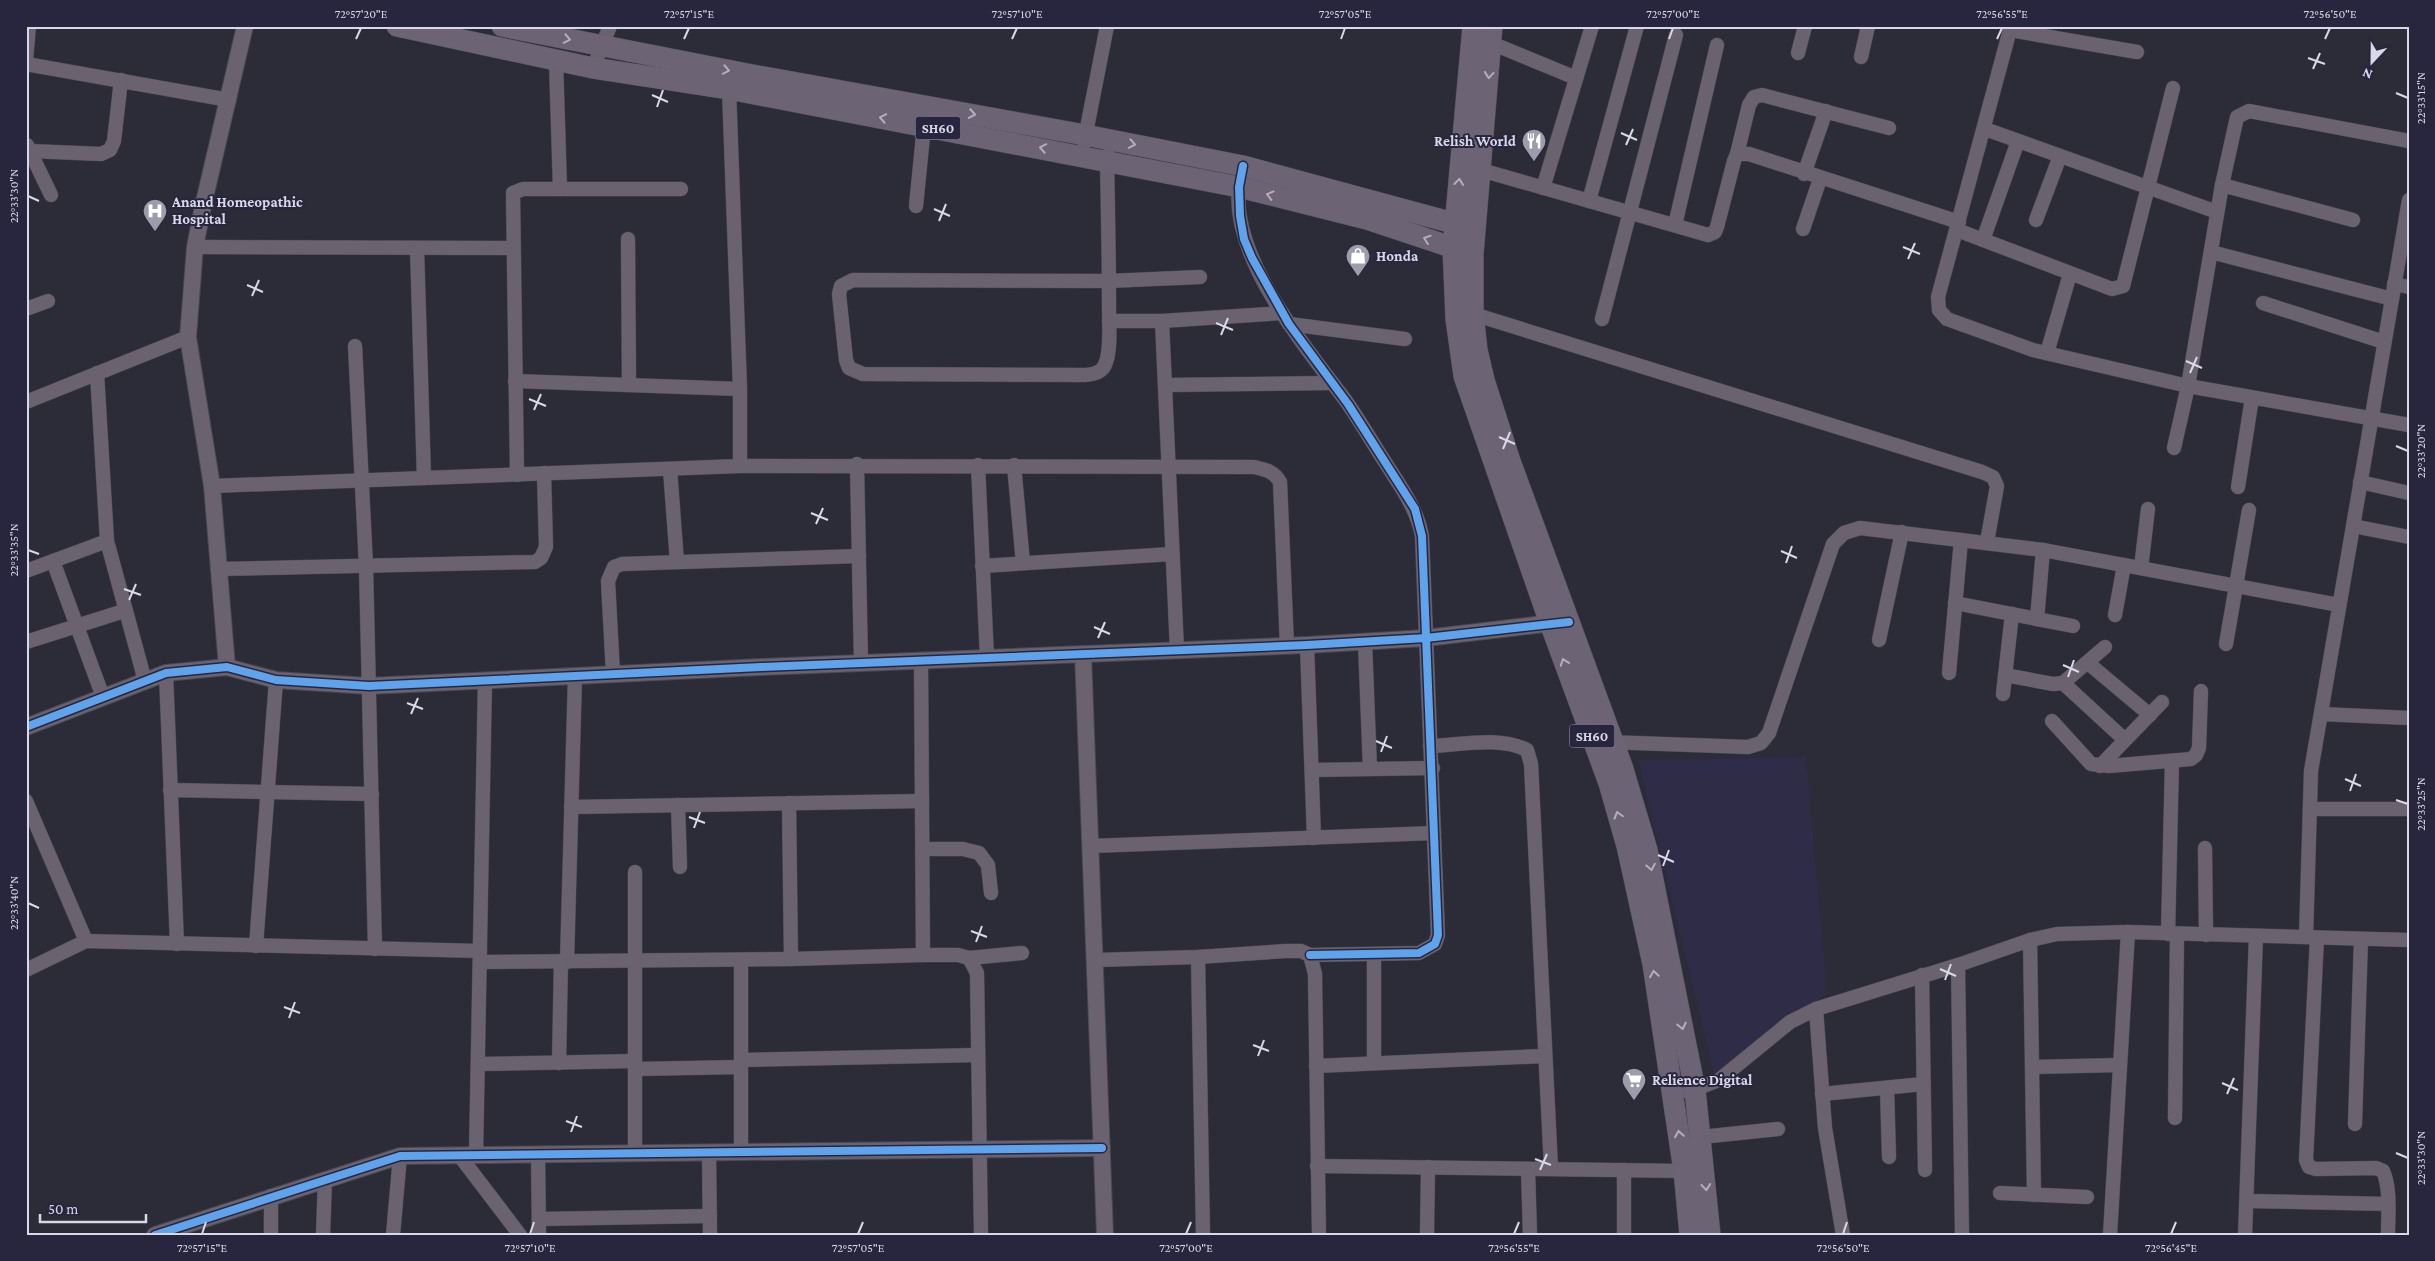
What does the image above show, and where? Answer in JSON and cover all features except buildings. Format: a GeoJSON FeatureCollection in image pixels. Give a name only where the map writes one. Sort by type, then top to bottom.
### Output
{"type":"FeatureCollection","features":[{"type":"Feature","properties":{"kind":"main road","name":"SH60"},"geometry":{"type":"LineString","coordinates":[[397,26],[593,68],[729,89],[1107,162],[1241,177],[1465,226]]}},
{"type":"Feature","properties":{"kind":"main road","name":"SH60"},"geometry":{"type":"LineString","coordinates":[[502,26],[1109,140],[1241,177],[1463,251]]}},
{"type":"Feature","properties":{"kind":"main road"},"geometry":{"type":"LineString","coordinates":[[1463,251],[1473,26]]}},
{"type":"Feature","properties":{"kind":"main road"},"geometry":{"type":"LineString","coordinates":[[1465,226],[1481,170],[1492,34]]}},
{"type":"Feature","properties":{"kind":"main road","name":"SH60"},"geometry":{"type":"LineString","coordinates":[[1463,251],[1477,350],[1484,380],[1559,622]]}},
{"type":"Feature","properties":{"kind":"main road","name":"SH60"},"geometry":{"type":"LineString","coordinates":[[1463,251],[1456,319],[1464,376],[1603,742],[1609,783],[1627,846],[1653,964],[1684,1171],[1690,1235]]}},
{"type":"Feature","properties":{"kind":"main road","name":"SH60"},"geometry":{"type":"LineString","coordinates":[[1603,742],[1622,766],[1647,850],[1695,1090],[1702,1137],[1710,1235]]}},
{"type":"Feature","properties":{"kind":"street"},"geometry":{"type":"LineString","coordinates":[[29,26],[26,62],[228,100]]}},
{"type":"Feature","properties":{"kind":"street"},"geometry":{"type":"LineString","coordinates":[[227,667],[212,486],[188,337],[195,247],[213,158],[245,26]]}},
{"type":"Feature","properties":{"kind":"street"},"geometry":{"type":"LineString","coordinates":[[593,68],[610,26]]}},
{"type":"Feature","properties":{"kind":"street"},"geometry":{"type":"LineString","coordinates":[[1082,156],[1107,26]]}},
{"type":"Feature","properties":{"kind":"street"},"geometry":{"type":"LineString","coordinates":[[1543,188],[1592,26]]}},
{"type":"Feature","properties":{"kind":"street"},"geometry":{"type":"LineString","coordinates":[[1589,201],[1637,26]]}},
{"type":"Feature","properties":{"kind":"street"},"geometry":{"type":"LineString","coordinates":[[1798,53],[1805,26]]}},
{"type":"Feature","properties":{"kind":"street"},"geometry":{"type":"LineString","coordinates":[[1862,57],[1868,26]]}},
{"type":"Feature","properties":{"kind":"street"},"geometry":{"type":"LineString","coordinates":[[2137,52],[2011,28],[1938,296],[1939,310],[1947,319],[1957,324],[2047,353],[2188,386],[2409,426]]}},
{"type":"Feature","properties":{"kind":"street"},"geometry":{"type":"LineString","coordinates":[[1492,34],[1576,78]]}},
{"type":"Feature","properties":{"kind":"street"},"geometry":{"type":"LineString","coordinates":[[1602,320],[1676,35]]}},
{"type":"Feature","properties":{"kind":"street"},"geometry":{"type":"LineString","coordinates":[[1675,225],[1717,45]]}},
{"type":"Feature","properties":{"kind":"street"},"geometry":{"type":"LineString","coordinates":[[556,60],[560,189]]}},
{"type":"Feature","properties":{"kind":"street"},"geometry":{"type":"LineString","coordinates":[[28,147],[101,154],[110,150],[114,141],[121,80]]}},
{"type":"Feature","properties":{"kind":"street"},"geometry":{"type":"LineString","coordinates":[[1737,154],[1748,154],[1958,226],[1983,240],[2112,289],[2123,286],[2173,88]]}},
{"type":"Feature","properties":{"kind":"street"},"geometry":{"type":"LineString","coordinates":[[729,89],[740,389],[740,466]]}},
{"type":"Feature","properties":{"kind":"street"},"geometry":{"type":"LineString","coordinates":[[1481,170],[1708,235],[1715,232],[1749,105],[1754,97],[1762,95],[1889,128]]}},
{"type":"Feature","properties":{"kind":"street"},"geometry":{"type":"LineString","coordinates":[[2174,448],[2188,386],[2222,186],[2237,117],[2249,111],[2409,141]]}},
{"type":"Feature","properties":{"kind":"street"},"geometry":{"type":"LineString","coordinates":[[1804,174],[1826,112]]}},
{"type":"Feature","properties":{"kind":"street"},"geometry":{"type":"LineString","coordinates":[[916,206],[924,126]]}},
{"type":"Feature","properties":{"kind":"street"},"geometry":{"type":"LineString","coordinates":[[1985,129],[2218,212]]}},
{"type":"Feature","properties":{"kind":"street"},"geometry":{"type":"LineString","coordinates":[[1109,140],[1107,162],[1109,281],[1107,361],[1102,370],[1096,374],[863,374],[849,368],[846,360],[840,294],[841,286],[853,280],[1109,281],[1200,277]]}},
{"type":"Feature","properties":{"kind":"street"},"geometry":{"type":"LineString","coordinates":[[1983,240],[2018,141]]}},
{"type":"Feature","properties":{"kind":"street"},"geometry":{"type":"LineString","coordinates":[[28,147],[51,195]]}},
{"type":"Feature","properties":{"kind":"street"},"geometry":{"type":"LineString","coordinates":[[2036,220],[2060,156]]}},
{"type":"Feature","properties":{"kind":"street"},"geometry":{"type":"LineString","coordinates":[[1095,960],[1198,957],[1286,951],[1300,951],[1310,955],[1419,954],[1435,944],[1439,925],[1422,536],[1415,509],[1332,383],[1286,318],[1252,258],[1244,239],[1240,216],[1241,177]]}},
{"type":"Feature","properties":{"kind":"street"},"geometry":{"type":"LineString","coordinates":[[1803,229],[1820,179]]}},
{"type":"Feature","properties":{"kind":"street"},"geometry":{"type":"LineString","coordinates":[[2222,186],[2353,220]]}},
{"type":"Feature","properties":{"kind":"street"},"geometry":{"type":"LineString","coordinates":[[517,475],[513,248],[514,193],[523,189],[681,189]]}},
{"type":"Feature","properties":{"kind":"street"},"geometry":{"type":"LineString","coordinates":[[2388,1235],[2386,1177],[2383,1171],[2376,1168],[2309,1167],[2306,1160],[2311,938],[2310,809],[2311,771],[2409,203]]}},
{"type":"Feature","properties":{"kind":"street"},"geometry":{"type":"LineString","coordinates":[[628,239],[629,385]]}},
{"type":"Feature","properties":{"kind":"street"},"geometry":{"type":"LineString","coordinates":[[195,247],[513,248]]}},
{"type":"Feature","properties":{"kind":"street"},"geometry":{"type":"LineString","coordinates":[[417,248],[424,478]]}},
{"type":"Feature","properties":{"kind":"street"},"geometry":{"type":"LineString","coordinates":[[2211,252],[2393,292],[2409,287]]}},
{"type":"Feature","properties":{"kind":"street"},"geometry":{"type":"LineString","coordinates":[[2047,353],[2070,274]]}},
{"type":"Feature","properties":{"kind":"street"},"geometry":{"type":"LineString","coordinates":[[26,309],[48,302]]}},
{"type":"Feature","properties":{"kind":"street"},"geometry":{"type":"LineString","coordinates":[[2264,303],[2384,342]]}},
{"type":"Feature","properties":{"kind":"street"},"geometry":{"type":"LineString","coordinates":[[1473,314],[1982,472],[1993,478],[1997,486],[1987,542]]}},
{"type":"Feature","properties":{"kind":"street"},"geometry":{"type":"LineString","coordinates":[[1108,322],[1286,318],[1405,339]]}},
{"type":"Feature","properties":{"kind":"street"},"geometry":{"type":"LineString","coordinates":[[1162,321],[1178,650]]}},
{"type":"Feature","properties":{"kind":"street"},"geometry":{"type":"LineString","coordinates":[[26,402],[188,337]]}},
{"type":"Feature","properties":{"kind":"street"},"geometry":{"type":"LineString","coordinates":[[355,346],[366,566],[375,948]]}},
{"type":"Feature","properties":{"kind":"street"},"geometry":{"type":"LineString","coordinates":[[97,373],[107,541],[124,610],[145,681]]}},
{"type":"Feature","properties":{"kind":"street"},"geometry":{"type":"LineString","coordinates":[[515,381],[740,389]]}},
{"type":"Feature","properties":{"kind":"street"},"geometry":{"type":"LineString","coordinates":[[1165,385],[1332,383]]}},
{"type":"Feature","properties":{"kind":"street"},"geometry":{"type":"LineString","coordinates":[[2238,487],[2252,398]]}},
{"type":"Feature","properties":{"kind":"street"},"geometry":{"type":"LineString","coordinates":[[212,486],[740,466],[857,464],[1254,467],[1267,470],[1276,475],[1280,482],[1288,646]]}},
{"type":"Feature","properties":{"kind":"street"},"geometry":{"type":"LineString","coordinates":[[857,464],[861,663]]}},
{"type":"Feature","properties":{"kind":"street"},"geometry":{"type":"LineString","coordinates":[[978,465],[987,658]]}},
{"type":"Feature","properties":{"kind":"street"},"geometry":{"type":"LineString","coordinates":[[1014,465],[1022,563]]}},
{"type":"Feature","properties":{"kind":"street"},"geometry":{"type":"LineString","coordinates":[[670,469],[677,562]]}},
{"type":"Feature","properties":{"kind":"street"},"geometry":{"type":"LineString","coordinates":[[218,569],[535,562],[541,558],[546,547],[544,473]]}},
{"type":"Feature","properties":{"kind":"street"},"geometry":{"type":"LineString","coordinates":[[2360,482],[2409,493]]}},
{"type":"Feature","properties":{"kind":"street"},"geometry":{"type":"LineString","coordinates":[[2141,568],[2148,509]]}},
{"type":"Feature","properties":{"kind":"street"},"geometry":{"type":"LineString","coordinates":[[2226,644],[2248,510]]}},
{"type":"Feature","properties":{"kind":"street"},"geometry":{"type":"LineString","coordinates":[[2353,526],[2409,536]]}},
{"type":"Feature","properties":{"kind":"street"},"geometry":{"type":"LineString","coordinates":[[1603,742],[1748,747],[1761,743],[1769,733],[1833,544],[1844,533],[1860,528],[2043,550],[2339,605]]}},
{"type":"Feature","properties":{"kind":"street"},"geometry":{"type":"LineString","coordinates":[[1879,640],[1902,532]]}},
{"type":"Feature","properties":{"kind":"street"},"geometry":{"type":"LineString","coordinates":[[1949,673],[1961,540]]}},
{"type":"Feature","properties":{"kind":"street"},"geometry":{"type":"LineString","coordinates":[[26,571],[107,541]]}},
{"type":"Feature","properties":{"kind":"street"},"geometry":{"type":"LineString","coordinates":[[2037,619],[2043,550]]}},
{"type":"Feature","properties":{"kind":"street"},"geometry":{"type":"LineString","coordinates":[[982,566],[1172,554]]}},
{"type":"Feature","properties":{"kind":"street"},"geometry":{"type":"LineString","coordinates":[[613,674],[610,574],[614,566],[622,564],[859,556]]}},
{"type":"Feature","properties":{"kind":"street"},"geometry":{"type":"LineString","coordinates":[[53,561],[103,697]]}},
{"type":"Feature","properties":{"kind":"street"},"geometry":{"type":"LineString","coordinates":[[2115,615],[2124,565]]}},
{"type":"Feature","properties":{"kind":"street"},"geometry":{"type":"LineString","coordinates":[[1955,603],[2073,626]]}},
{"type":"Feature","properties":{"kind":"street"},"geometry":{"type":"LineString","coordinates":[[26,642],[124,610]]}},
{"type":"Feature","properties":{"kind":"street"},"geometry":{"type":"LineString","coordinates":[[2003,694],[2012,614]]}},
{"type":"Feature","properties":{"kind":"street"},"geometry":{"type":"LineString","coordinates":[[26,727],[166,673],[227,667],[276,680],[369,686],[920,660],[1365,642],[1426,638],[1559,622]]}},
{"type":"Feature","properties":{"kind":"street"},"geometry":{"type":"LineString","coordinates":[[1365,642],[1370,769]]}},
{"type":"Feature","properties":{"kind":"street"},"geometry":{"type":"LineString","coordinates":[[1307,645],[1314,838]]}},
{"type":"Feature","properties":{"kind":"street"},"geometry":{"type":"LineString","coordinates":[[2005,675],[2053,684],[2063,683],[2105,647]]}},
{"type":"Feature","properties":{"kind":"street"},"geometry":{"type":"LineString","coordinates":[[1083,654],[1105,1235]]}},
{"type":"Feature","properties":{"kind":"street"},"geometry":{"type":"LineString","coordinates":[[920,660],[924,955]]}},
{"type":"Feature","properties":{"kind":"street"},"geometry":{"type":"LineString","coordinates":[[2088,663],[2150,715]]}},
{"type":"Feature","properties":{"kind":"street"},"geometry":{"type":"LineString","coordinates":[[166,673],[177,944]]}},
{"type":"Feature","properties":{"kind":"street"},"geometry":{"type":"LineString","coordinates":[[559,1063],[575,676]]}},
{"type":"Feature","properties":{"kind":"street"},"geometry":{"type":"LineString","coordinates":[[256,946],[276,680]]}},
{"type":"Feature","properties":{"kind":"street"},"geometry":{"type":"LineString","coordinates":[[476,1155],[486,680]]}},
{"type":"Feature","properties":{"kind":"street"},"geometry":{"type":"LineString","coordinates":[[2063,683],[2125,740]]}},
{"type":"Feature","properties":{"kind":"street"},"geometry":{"type":"LineString","coordinates":[[2052,722],[2091,764],[2100,766],[2191,758],[2196,755],[2199,748],[2201,691]]}},
{"type":"Feature","properties":{"kind":"street"},"geometry":{"type":"LineString","coordinates":[[2100,766],[2162,702]]}},
{"type":"Feature","properties":{"kind":"street"},"geometry":{"type":"LineString","coordinates":[[2321,714],[2409,718]]}},
{"type":"Feature","properties":{"kind":"street"},"geometry":{"type":"LineString","coordinates":[[1430,746],[1498,742],[1516,744],[1527,750],[1531,764],[1551,1168]]}},
{"type":"Feature","properties":{"kind":"street"},"geometry":{"type":"LineString","coordinates":[[2172,761],[2175,1118]]}},
{"type":"Feature","properties":{"kind":"street"},"geometry":{"type":"LineString","coordinates":[[1312,770],[1433,768]]}},
{"type":"Feature","properties":{"kind":"street"},"geometry":{"type":"LineString","coordinates":[[170,790],[372,794]]}},
{"type":"Feature","properties":{"kind":"street"},"geometry":{"type":"LineString","coordinates":[[26,801],[86,942]]}},
{"type":"Feature","properties":{"kind":"street"},"geometry":{"type":"LineString","coordinates":[[571,807],[922,801]]}},
{"type":"Feature","properties":{"kind":"street"},"geometry":{"type":"LineString","coordinates":[[789,803],[791,959]]}},
{"type":"Feature","properties":{"kind":"street"},"geometry":{"type":"LineString","coordinates":[[678,805],[680,867]]}},
{"type":"Feature","properties":{"kind":"street"},"geometry":{"type":"LineString","coordinates":[[2310,809],[2409,809]]}},
{"type":"Feature","properties":{"kind":"street"},"geometry":{"type":"LineString","coordinates":[[1091,846],[1434,833]]}},
{"type":"Feature","properties":{"kind":"street"},"geometry":{"type":"LineString","coordinates":[[2205,848],[2206,935]]}},
{"type":"Feature","properties":{"kind":"street"},"geometry":{"type":"LineString","coordinates":[[922,849],[963,849],[979,853],[988,865],[991,893]]}},
{"type":"Feature","properties":{"kind":"street"},"geometry":{"type":"LineString","coordinates":[[635,872],[635,1153]]}},
{"type":"Feature","properties":{"kind":"street"},"geometry":{"type":"LineString","coordinates":[[1673,1094],[1695,1090],[1719,1080],[1790,1022],[1816,1009],[1958,965],[2030,940],[2058,934],[2128,932],[2409,940]]}},
{"type":"Feature","properties":{"kind":"street"},"geometry":{"type":"LineString","coordinates":[[2110,1235],[2128,932]]}},
{"type":"Feature","properties":{"kind":"street"},"geometry":{"type":"LineString","coordinates":[[2245,1235],[2256,936]]}},
{"type":"Feature","properties":{"kind":"street"},"geometry":{"type":"LineString","coordinates":[[2356,1124],[2361,939]]}},
{"type":"Feature","properties":{"kind":"street"},"geometry":{"type":"LineString","coordinates":[[2030,940],[2034,1195]]}},
{"type":"Feature","properties":{"kind":"street"},"geometry":{"type":"LineString","coordinates":[[26,970],[86,942],[375,948],[564,962],[924,955],[958,955],[969,958],[1022,953]]}},
{"type":"Feature","properties":{"kind":"street"},"geometry":{"type":"LineString","coordinates":[[1374,954],[1374,1063]]}},
{"type":"Feature","properties":{"kind":"street"},"geometry":{"type":"LineString","coordinates":[[1310,955],[1315,974],[1319,1235]]}},
{"type":"Feature","properties":{"kind":"street"},"geometry":{"type":"LineString","coordinates":[[1198,957],[1203,1235]]}},
{"type":"Feature","properties":{"kind":"street"},"geometry":{"type":"LineString","coordinates":[[969,958],[977,973],[981,1235]]}},
{"type":"Feature","properties":{"kind":"street"},"geometry":{"type":"LineString","coordinates":[[741,960],[741,1152]]}},
{"type":"Feature","properties":{"kind":"street"},"geometry":{"type":"LineString","coordinates":[[1958,965],[1962,1235]]}},
{"type":"Feature","properties":{"kind":"street"},"geometry":{"type":"LineString","coordinates":[[1922,975],[1924,1170]]}},
{"type":"Feature","properties":{"kind":"street"},"geometry":{"type":"LineString","coordinates":[[1816,1009],[1825,1128],[1843,1235]]}},
{"type":"Feature","properties":{"kind":"street"},"geometry":{"type":"LineString","coordinates":[[478,1064],[741,1064],[977,1055]]}},
{"type":"Feature","properties":{"kind":"street"},"geometry":{"type":"LineString","coordinates":[[1316,1066],[1544,1056]]}},
{"type":"Feature","properties":{"kind":"street"},"geometry":{"type":"LineString","coordinates":[[2032,1066],[2120,1065]]}},
{"type":"Feature","properties":{"kind":"street"},"geometry":{"type":"LineString","coordinates":[[1822,1094],[1923,1084]]}},
{"type":"Feature","properties":{"kind":"street"},"geometry":{"type":"LineString","coordinates":[[1886,1088],[1888,1157]]}},
{"type":"Feature","properties":{"kind":"street"},"geometry":{"type":"LineString","coordinates":[[1702,1137],[1778,1129]]}},
{"type":"Feature","properties":{"kind":"street"},"geometry":{"type":"LineString","coordinates":[[162,1234],[271,1196],[400,1156],[1102,1148]]}},
{"type":"Feature","properties":{"kind":"street"},"geometry":{"type":"LineString","coordinates":[[709,1153],[710,1235]]}},
{"type":"Feature","properties":{"kind":"street"},"geometry":{"type":"LineString","coordinates":[[538,1154],[539,1235]]}},
{"type":"Feature","properties":{"kind":"street"},"geometry":{"type":"LineString","coordinates":[[459,1155],[520,1235]]}},
{"type":"Feature","properties":{"kind":"street"},"geometry":{"type":"LineString","coordinates":[[392,1235],[400,1156]]}},
{"type":"Feature","properties":{"kind":"street"},"geometry":{"type":"LineString","coordinates":[[1317,1166],[1684,1171]]}},
{"type":"Feature","properties":{"kind":"street"},"geometry":{"type":"LineString","coordinates":[[1428,1167],[1428,1235]]}},
{"type":"Feature","properties":{"kind":"street"},"geometry":{"type":"LineString","coordinates":[[1528,1168],[1530,1235]]}},
{"type":"Feature","properties":{"kind":"street"},"geometry":{"type":"LineString","coordinates":[[1624,1170],[1624,1235]]}},
{"type":"Feature","properties":{"kind":"street"},"geometry":{"type":"LineString","coordinates":[[323,1235],[325,1179]]}},
{"type":"Feature","properties":{"kind":"street"},"geometry":{"type":"LineString","coordinates":[[2000,1193],[2087,1197]]}},
{"type":"Feature","properties":{"kind":"street"},"geometry":{"type":"LineString","coordinates":[[271,1196],[271,1235]]}},
{"type":"Feature","properties":{"kind":"street"},"geometry":{"type":"LineString","coordinates":[[2247,1201],[2388,1204]]}},
{"type":"Feature","properties":{"kind":"street"},"geometry":{"type":"LineString","coordinates":[[539,1219],[710,1216]]}},
{"type":"Feature","properties":{"kind":"shaded area"},"geometry":{"type":"Polygon","coordinates":[[[1806,757],[1827,993],[1714,1074],[1638,760],[1806,757]]]}},
{"type":"Feature","properties":{"kind":"cycle path"},"geometry":{"type":"LineString","coordinates":[[1243,166],[1239,187],[1240,216],[1244,239],[1252,258],[1289,324],[1348,404],[1415,509],[1422,536],[1438,935],[1435,944],[1419,953],[1310,955]]}},
{"type":"Feature","properties":{"kind":"cycle path"},"geometry":{"type":"LineString","coordinates":[[26,727],[166,673],[227,667],[276,680],[369,686],[761,667],[1307,645],[1426,638],[1569,622]]}},
{"type":"Feature","properties":{"kind":"cycle path"},"geometry":{"type":"LineString","coordinates":[[155,1235],[400,1156],[1102,1148]]}},
{"type":"Feature","properties":{"kind":"place","name":"Relish World"},"geometry":{"type":"Point","coordinates":[1534,162]}},
{"type":"Feature","properties":{"kind":"place","name":"Anand Homeopathic Hospital"},"geometry":{"type":"Point","coordinates":[155,232]}},
{"type":"Feature","properties":{"kind":"place","name":"Honda"},"geometry":{"type":"Point","coordinates":[1358,277]}},
{"type":"Feature","properties":{"kind":"place","name":"Relience Digital"},"geometry":{"type":"Point","coordinates":[1634,1101]}}]}
